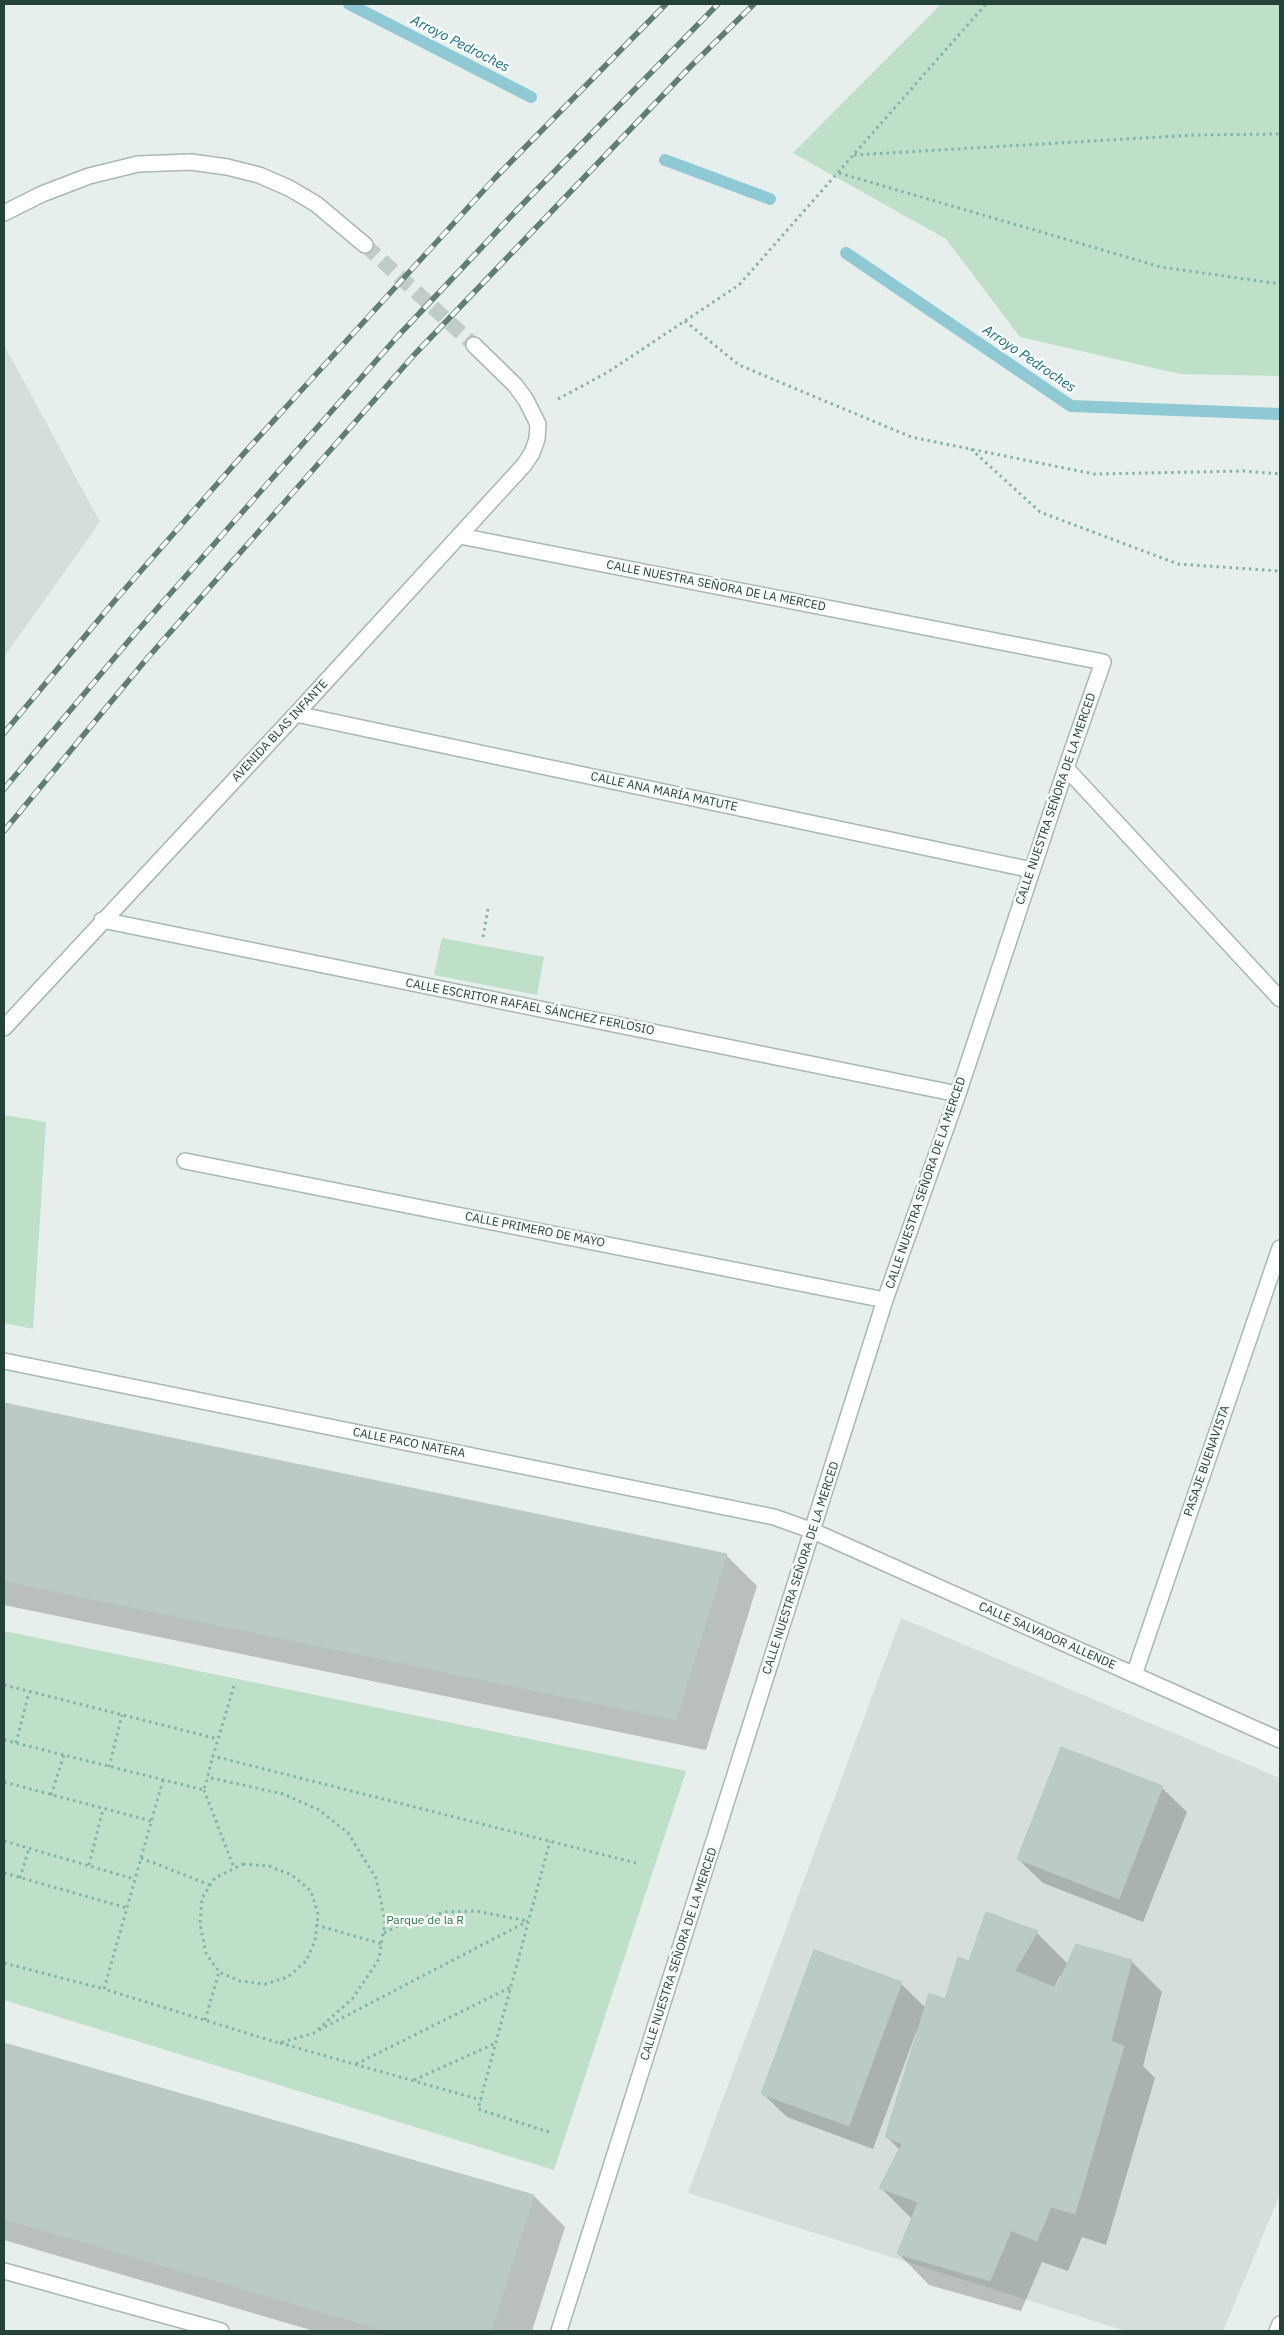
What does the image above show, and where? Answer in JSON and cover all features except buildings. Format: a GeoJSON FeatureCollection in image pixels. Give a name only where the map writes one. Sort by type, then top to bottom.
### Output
{"type":"FeatureCollection","features":[{"type":"Feature","properties":{"kind":"street"},"geometry":{"type":"LineString","coordinates":[[4,213],[42,194],[89,176],[138,164],[191,162],[227,167],[259,175],[289,188],[316,204],[365,245]]}},
{"type":"Feature","properties":{"kind":"street"},"geometry":{"type":"LineString","coordinates":[[474,345],[515,384],[535,418]]}},
{"type":"Feature","properties":{"kind":"street","name":"AVENIDA BLAS INFANTE"},"geometry":{"type":"LineString","coordinates":[[4,1028],[524,465],[537,439],[535,418]]}},
{"type":"Feature","properties":{"kind":"street","name":"CALLE NUESTRA SEÑORA DE LA MERCED"},"geometry":{"type":"LineString","coordinates":[[460,536],[1103,662],[958,1094],[885,1300],[559,2331]]}},
{"type":"Feature","properties":{"kind":"street","name":"CALLE ANA MARÍA MATUTE"},"geometry":{"type":"LineString","coordinates":[[296,714],[1032,870]]}},
{"type":"Feature","properties":{"kind":"street"},"geometry":{"type":"LineString","coordinates":[[1066,768],[1280,999]]}},
{"type":"Feature","properties":{"kind":"street","name":"CALLE ESCRITOR RAFAEL SÁNCHEZ FERLOSIO"},"geometry":{"type":"LineString","coordinates":[[102,920],[958,1094]]}},
{"type":"Feature","properties":{"kind":"street","name":"CALLE PRIMERO DE MAYO"},"geometry":{"type":"LineString","coordinates":[[185,1161],[885,1300]]}},
{"type":"Feature","properties":{"kind":"street","name":"PASAJE BUENAVISTA"},"geometry":{"type":"LineString","coordinates":[[1134,1675],[1280,1248]]}},
{"type":"Feature","properties":{"kind":"street","name":"CALLE PACO NATERA"},"geometry":{"type":"LineString","coordinates":[[4,1361],[774,1517],[813,1531]]}},
{"type":"Feature","properties":{"kind":"street","name":"CALLE SALVADOR ALLENDE"},"geometry":{"type":"LineString","coordinates":[[813,1531],[1280,1740]]}},
{"type":"Feature","properties":{"kind":"street"},"geometry":{"type":"LineString","coordinates":[[4,2271],[221,2331]]}},
{"type":"Feature","properties":{"kind":"street"},"geometry":{"type":"LineString","coordinates":[[1277,2331],[1280,2324]]}},
{"type":"Feature","properties":{"kind":"path"},"geometry":{"type":"LineString","coordinates":[[535,418],[739,286],[839,173],[934,61],[986,4]]}},
{"type":"Feature","properties":{"kind":"path"},"geometry":{"type":"LineString","coordinates":[[854,155],[1194,136],[1280,134]]}},
{"type":"Feature","properties":{"kind":"path"},"geometry":{"type":"LineString","coordinates":[[839,173],[1161,267],[1280,284]]}},
{"type":"Feature","properties":{"kind":"path"},"geometry":{"type":"LineString","coordinates":[[685,321],[739,365],[911,437],[1094,474],[1244,470],[1280,474]]}},
{"type":"Feature","properties":{"kind":"path"},"geometry":{"type":"LineString","coordinates":[[970,449],[1040,512],[1178,564],[1280,571]]}},
{"type":"Feature","properties":{"kind":"path"},"geometry":{"type":"LineString","coordinates":[[483,937],[488,909]]}},
{"type":"Feature","properties":{"kind":"path"},"geometry":{"type":"LineString","coordinates":[[4,1686],[218,1739]]}},
{"type":"Feature","properties":{"kind":"path"},"geometry":{"type":"LineString","coordinates":[[234,1686],[204,1790],[234,1868]]}},
{"type":"Feature","properties":{"kind":"path"},"geometry":{"type":"LineString","coordinates":[[16,1743],[29,1692]]}},
{"type":"Feature","properties":{"kind":"path"},"geometry":{"type":"LineString","coordinates":[[110,1767],[122,1715]]}},
{"type":"Feature","properties":{"kind":"path"},"geometry":{"type":"LineString","coordinates":[[4,1740],[204,1790]]}},
{"type":"Feature","properties":{"kind":"path"},"geometry":{"type":"LineString","coordinates":[[51,1795],[64,1755]]}},
{"type":"Feature","properties":{"kind":"path"},"geometry":{"type":"LineString","coordinates":[[213,1756],[640,1864]]}},
{"type":"Feature","properties":{"kind":"path"},"geometry":{"type":"LineString","coordinates":[[207,1777],[283,1794],[319,1810],[348,1833],[376,1878],[385,1921],[378,1959],[353,1998],[314,2033]]}},
{"type":"Feature","properties":{"kind":"path"},"geometry":{"type":"LineString","coordinates":[[104,1989],[163,1780]]}},
{"type":"Feature","properties":{"kind":"path"},"geometry":{"type":"LineString","coordinates":[[4,1782],[152,1821]]}},
{"type":"Feature","properties":{"kind":"path"},"geometry":{"type":"LineString","coordinates":[[88,1865],[103,1809]]}},
{"type":"Feature","properties":{"kind":"path"},"geometry":{"type":"LineString","coordinates":[[549,2132],[478,2109],[550,1840]]}},
{"type":"Feature","properties":{"kind":"path"},"geometry":{"type":"LineString","coordinates":[[4,1841],[134,1879]]}},
{"type":"Feature","properties":{"kind":"path"},"geometry":{"type":"LineString","coordinates":[[20,1878],[29,1848]]}},
{"type":"Feature","properties":{"kind":"path"},"geometry":{"type":"LineString","coordinates":[[141,1858],[210,1885]]}},
{"type":"Feature","properties":{"kind":"path"},"geometry":{"type":"LineString","coordinates":[[243,1864],[269,1866],[292,1875],[311,1891],[318,1914],[315,1941],[306,1961],[288,1977],[265,1984],[240,1981],[220,1972],[206,1953],[200,1924],[202,1898],[215,1878],[234,1868],[243,1864]]}},
{"type":"Feature","properties":{"kind":"path"},"geometry":{"type":"LineString","coordinates":[[4,1873],[127,1908]]}},
{"type":"Feature","properties":{"kind":"path"},"geometry":{"type":"LineString","coordinates":[[383,1934],[405,1922],[446,1912],[476,1911],[528,1921]]}},
{"type":"Feature","properties":{"kind":"path"},"geometry":{"type":"LineString","coordinates":[[279,2043],[314,2033],[528,1921]]}},
{"type":"Feature","properties":{"kind":"path"},"geometry":{"type":"LineString","coordinates":[[316,1925],[382,1944]]}},
{"type":"Feature","properties":{"kind":"path"},"geometry":{"type":"LineString","coordinates":[[4,1963],[104,1989],[279,2043],[481,2100]]}},
{"type":"Feature","properties":{"kind":"path"},"geometry":{"type":"LineString","coordinates":[[205,2020],[220,1972]]}},
{"type":"Feature","properties":{"kind":"path"},"geometry":{"type":"LineString","coordinates":[[356,2065],[511,1987]]}},
{"type":"Feature","properties":{"kind":"path"},"geometry":{"type":"LineString","coordinates":[[413,2081],[496,2043]]}},
{"type":"Feature","properties":{"kind":"shaded area"},"geometry":{"type":"Polygon","coordinates":[[[4,345],[100,522],[4,657],[4,345]]]}},
{"type":"Feature","properties":{"kind":"shaded area"},"geometry":{"type":"Polygon","coordinates":[[[901,1618],[1280,1778],[1280,2194],[1223,2331],[1126,2331],[688,2193],[901,1618]]]}},
{"type":"Feature","properties":{"kind":"green space"},"geometry":{"type":"Polygon","coordinates":[[[941,4],[1280,4],[1280,376],[1180,374],[1020,337],[946,239],[793,153],[941,4]]]}},
{"type":"Feature","properties":{"kind":"green space"},"geometry":{"type":"Polygon","coordinates":[[[442,938],[544,957],[537,995],[434,975],[442,938]]]}},
{"type":"Feature","properties":{"kind":"green space"},"geometry":{"type":"Polygon","coordinates":[[[4,1115],[46,1122],[33,1329],[4,1323],[4,1115]]]}},
{"type":"Feature","properties":{"kind":"green space","name":"Parque de la R"},"geometry":{"type":"Polygon","coordinates":[[[4,1631],[686,1771],[554,2170],[4,2000],[4,1631]]]}},
{"type":"Feature","properties":{"kind":"waterway","name":"Arroyo Pedroches"},"geometry":{"type":"LineString","coordinates":[[349,4],[531,97]]}},
{"type":"Feature","properties":{"kind":"waterway","name":"Arroyo Pedroches"},"geometry":{"type":"LineString","coordinates":[[665,160],[770,199]]}},
{"type":"Feature","properties":{"kind":"waterway","name":"Arroyo Pedroches"},"geometry":{"type":"LineString","coordinates":[[846,253],[1071,406],[1280,414]]}},
{"type":"Feature","properties":{"kind":"tunnel"},"geometry":{"type":"LineString","coordinates":[[365,245],[474,345]]}},
{"type":"Feature","properties":{"kind":"railway"},"geometry":{"type":"LineString","coordinates":[[4,733],[111,605],[246,451],[495,178],[666,4]]}},
{"type":"Feature","properties":{"kind":"railway"},"geometry":{"type":"LineString","coordinates":[[4,789],[132,637],[398,336],[516,211],[718,4]]}},
{"type":"Feature","properties":{"kind":"railway"},"geometry":{"type":"LineString","coordinates":[[4,831],[144,662],[414,355],[690,67],[754,4]]}}]}
